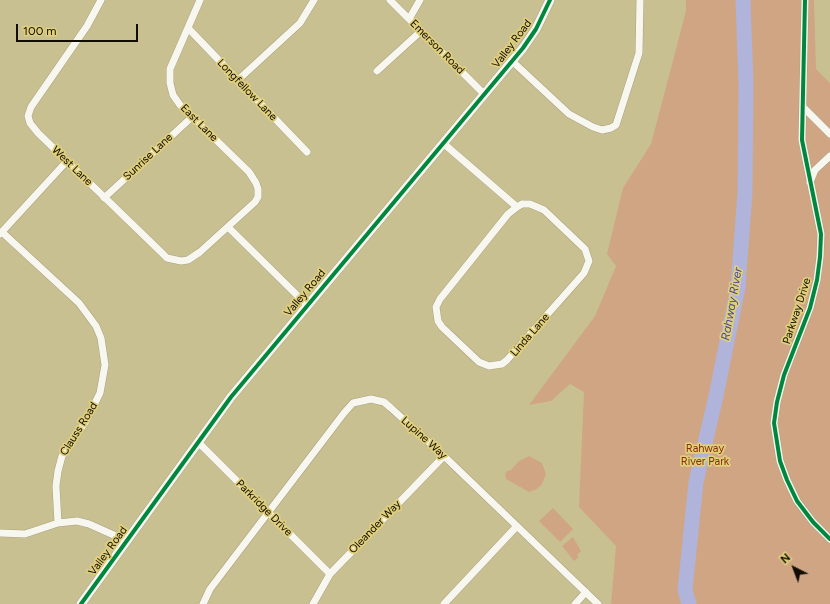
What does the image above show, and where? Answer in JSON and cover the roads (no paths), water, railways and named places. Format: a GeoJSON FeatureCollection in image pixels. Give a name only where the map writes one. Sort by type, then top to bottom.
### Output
{"type":"FeatureCollection","features":[{"type":"Feature","properties":{"kind":"street","name":"West Lane"},"geometry":{"type":"LineString","coordinates":[[101,0],[88,26],[31,107],[28,116],[30,123],[38,133],[104,198],[161,252],[176,260],[188,260],[200,252],[228,227]]}},
{"type":"Feature","properties":{"kind":"street","name":"East Lane"},"geometry":{"type":"LineString","coordinates":[[200,0],[170,70],[170,83],[173,95],[192,117],[249,172],[256,182],[258,197],[228,227]]}},
{"type":"Feature","properties":{"kind":"street"},"geometry":{"type":"LineString","coordinates":[[238,80],[300,23],[314,0]]}},
{"type":"Feature","properties":{"kind":"street","name":"Emerson Road"},"geometry":{"type":"LineString","coordinates":[[390,0],[484,94]]}},
{"type":"Feature","properties":{"kind":"street"},"geometry":{"type":"LineString","coordinates":[[409,19],[420,0]]}},
{"type":"Feature","properties":{"kind":"street","name":"Valley Road"},"geometry":{"type":"LineString","coordinates":[[81,604],[230,396],[512,61],[536,29],[550,0]]}},
{"type":"Feature","properties":{"kind":"street"},"geometry":{"type":"LineString","coordinates":[[512,61],[569,114],[593,127],[602,130],[611,128],[616,125],[639,53],[640,0]]}},
{"type":"Feature","properties":{"kind":"street","name":"Parkway Drive"},"geometry":{"type":"LineString","coordinates":[[805,0],[802,140],[821,234],[817,280],[810,308],[784,375],[777,402],[774,423],[780,461],[787,480],[797,500],[813,522],[830,539]]}},
{"type":"Feature","properties":{"kind":"street","name":"Longfellow Lane"},"geometry":{"type":"LineString","coordinates":[[188,28],[307,152]]}},
{"type":"Feature","properties":{"kind":"street"},"geometry":{"type":"LineString","coordinates":[[377,71],[421,31]]}},
{"type":"Feature","properties":{"kind":"street"},"geometry":{"type":"LineString","coordinates":[[803,106],[830,134]]}},
{"type":"Feature","properties":{"kind":"street","name":"Sunrise Lane"},"geometry":{"type":"LineString","coordinates":[[104,198],[192,117]]}},
{"type":"Feature","properties":{"kind":"street"},"geometry":{"type":"LineString","coordinates":[[443,143],[517,206]]}},
{"type":"Feature","properties":{"kind":"street"},"geometry":{"type":"LineString","coordinates":[[810,182],[815,170],[830,156]]}},
{"type":"Feature","properties":{"kind":"street"},"geometry":{"type":"LineString","coordinates":[[1,233],[67,161]]}},
{"type":"Feature","properties":{"kind":"street","name":"Linda Lane"},"geometry":{"type":"LineString","coordinates":[[530,204],[544,210],[586,249],[589,261],[584,273],[508,360],[502,364],[489,366],[479,362],[442,327],[438,321],[436,308],[440,299],[508,214],[517,206],[530,204]]}},
{"type":"Feature","properties":{"kind":"street"},"geometry":{"type":"LineString","coordinates":[[228,227],[307,305]]}},
{"type":"Feature","properties":{"kind":"street","name":"Clauss Road"},"geometry":{"type":"LineString","coordinates":[[1,233],[79,304],[96,326],[101,338],[105,364],[100,393],[89,416],[62,456],[58,471],[56,486],[58,523]]}},
{"type":"Feature","properties":{"kind":"street","name":"Lupine Way"},"geometry":{"type":"LineString","coordinates":[[203,604],[210,589],[348,407],[359,401],[372,399],[384,402],[444,456],[598,604]]}},
{"type":"Feature","properties":{"kind":"street","name":"Parkridge Drive"},"geometry":{"type":"LineString","coordinates":[[198,442],[330,574]]}},
{"type":"Feature","properties":{"kind":"street","name":"Oleander Way"},"geometry":{"type":"LineString","coordinates":[[312,604],[330,574],[444,456]]}},
{"type":"Feature","properties":{"kind":"street"},"geometry":{"type":"LineString","coordinates":[[0,533],[25,534],[58,523],[77,521],[89,524],[127,541]]}},
{"type":"Feature","properties":{"kind":"street"},"geometry":{"type":"LineString","coordinates":[[444,604],[516,526]]}},
{"type":"Feature","properties":{"kind":"street"},"geometry":{"type":"LineString","coordinates":[[575,604],[586,592]]}},
{"type":"Feature","properties":{"kind":"waterway","name":"Rahway River"},"geometry":{"type":"LineString","coordinates":[[689,604],[685,590],[696,482],[716,396],[738,287],[745,192],[746,84],[743,0]]}},
{"type":"Feature","properties":{"kind":"park label","name":"Rahway River Park"},"geometry":{"type":"Point","coordinates":[705,455]}}]}
